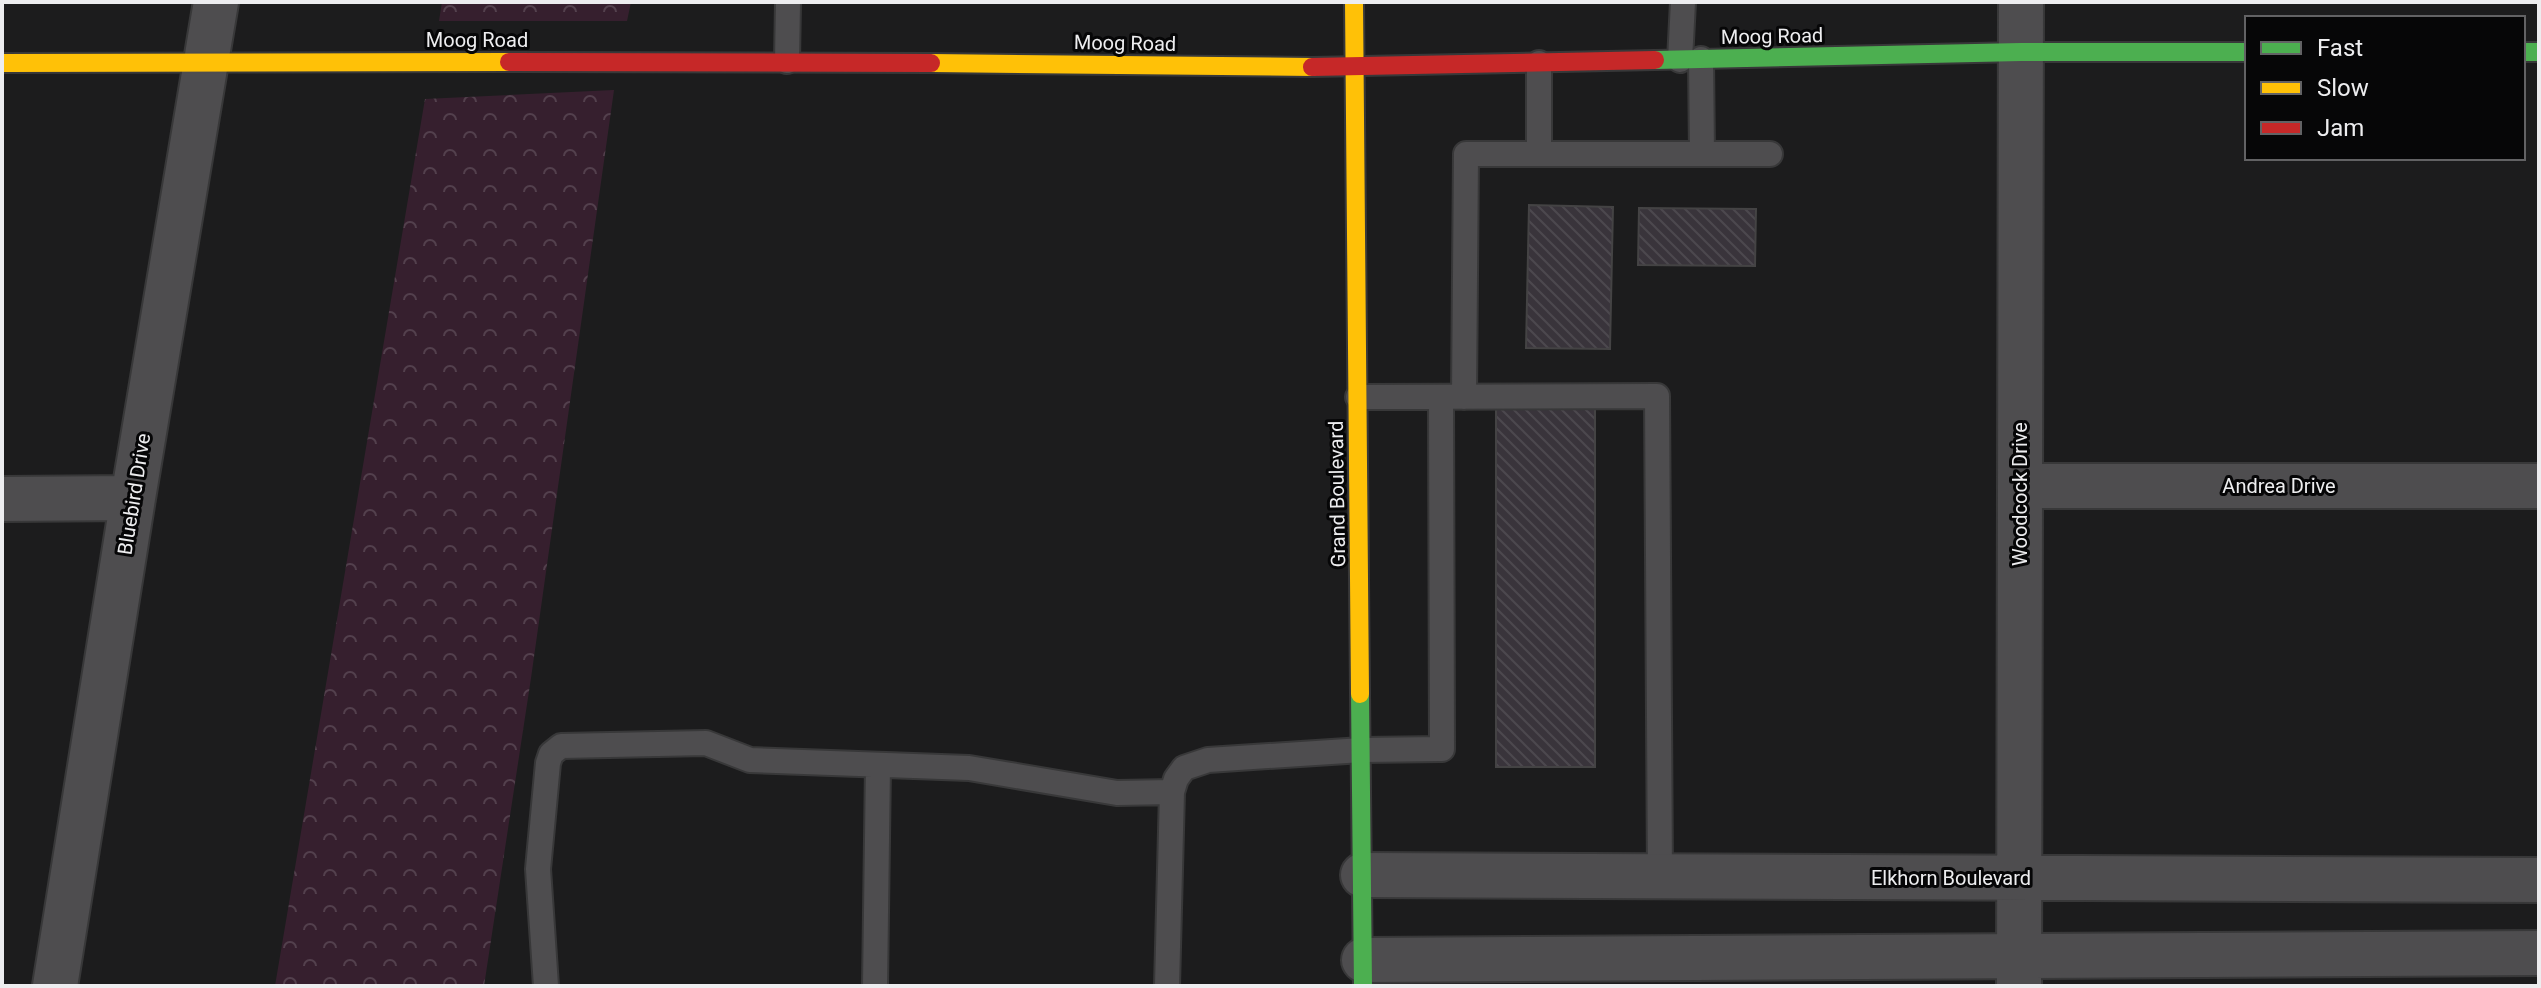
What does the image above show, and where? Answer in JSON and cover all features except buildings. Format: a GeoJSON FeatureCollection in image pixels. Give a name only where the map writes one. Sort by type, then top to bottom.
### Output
{"type":"FeatureCollection","features":[{"type":"Feature","properties":{"kind":"street","name":"Bluebird Drive"},"geometry":{"type":"LineString","coordinates":[[55,986],[216,2]]}},
{"type":"Feature","properties":{"kind":"street","name":"Grand Boulevard"},"geometry":{"type":"LineString","coordinates":[[1354,2],[1364,973]]}},
{"type":"Feature","properties":{"kind":"street","name":"Woodcock Drive"},"geometry":{"type":"LineString","coordinates":[[2019,971],[2021,2]]}},
{"type":"Feature","properties":{"kind":"street","name":"Moog Road"},"geometry":{"type":"LineString","coordinates":[[2,63],[787,61],[1354,67],[2021,52],[2245,52]]}},
{"type":"Feature","properties":{"kind":"street","name":"Andrea Drive"},"geometry":{"type":"LineString","coordinates":[[2020,486],[2539,486]]}},
{"type":"Feature","properties":{"kind":"street"},"geometry":{"type":"LineString","coordinates":[[2,499],[133,498]]}},
{"type":"Feature","properties":{"kind":"street","name":"Elkhorn Boulevard"},"geometry":{"type":"LineString","coordinates":[[1363,875],[2539,880]]}},
{"type":"Feature","properties":{"kind":"street"},"geometry":{"type":"LineString","coordinates":[[1364,973],[2019,971],[2539,953]]}},
{"type":"Feature","properties":{"kind":"lane"},"geometry":{"type":"LineString","coordinates":[[787,61],[788,2]]}},
{"type":"Feature","properties":{"kind":"lane"},"geometry":{"type":"LineString","coordinates":[[1683,2],[1702,154]]}},
{"type":"Feature","properties":{"kind":"lane"},"geometry":{"type":"LineString","coordinates":[[1539,63],[1539,154]]}},
{"type":"Feature","properties":{"kind":"lane"},"geometry":{"type":"LineString","coordinates":[[1167,986],[1172,792],[1184,768],[1194,763],[1362,750],[1442,749],[1453,397],[1466,154],[1770,154]]}},
{"type":"Feature","properties":{"kind":"lane"},"geometry":{"type":"LineString","coordinates":[[1358,397],[1657,396],[1660,876]]}},
{"type":"Feature","properties":{"kind":"lane"},"geometry":{"type":"LineString","coordinates":[[546,986],[538,869],[548,763],[555,748],[570,744],[706,743],[750,760],[969,768],[1117,793],[1172,792]]}},
{"type":"Feature","properties":{"kind":"lane"},"geometry":{"type":"LineString","coordinates":[[875,986],[878,765]]}},
{"type":"Feature","properties":{"kind":"green space"},"geometry":{"type":"Polygon","coordinates":[[[442,2],[631,2],[627,21],[439,21],[442,2]]]}},
{"type":"Feature","properties":{"kind":"green space"},"geometry":{"type":"Polygon","coordinates":[[[614,90],[484,986],[275,986],[425,99],[614,90]]]}},
{"type":"Feature","properties":{"kind":"traffic: fast"},"geometry":{"type":"LineString","coordinates":[[1655,60],[2021,52],[2245,52]]}},
{"type":"Feature","properties":{"kind":"traffic: fast"},"geometry":{"type":"LineString","coordinates":[[2525,52],[2539,52]]}},
{"type":"Feature","properties":{"kind":"traffic: fast"},"geometry":{"type":"LineString","coordinates":[[1360,694],[1363,986]]}},
{"type":"Feature","properties":{"kind":"traffic: slow"},"geometry":{"type":"LineString","coordinates":[[1354,2],[1360,694]]}},
{"type":"Feature","properties":{"kind":"traffic: slow"},"geometry":{"type":"LineString","coordinates":[[2,63],[509,62]]}},
{"type":"Feature","properties":{"kind":"traffic: slow"},"geometry":{"type":"LineString","coordinates":[[931,63],[1312,67]]}},
{"type":"Feature","properties":{"kind":"traffic: jam"},"geometry":{"type":"LineString","coordinates":[[1312,67],[1655,60]]}},
{"type":"Feature","properties":{"kind":"traffic: jam"},"geometry":{"type":"LineString","coordinates":[[509,62],[931,63]]}}]}
